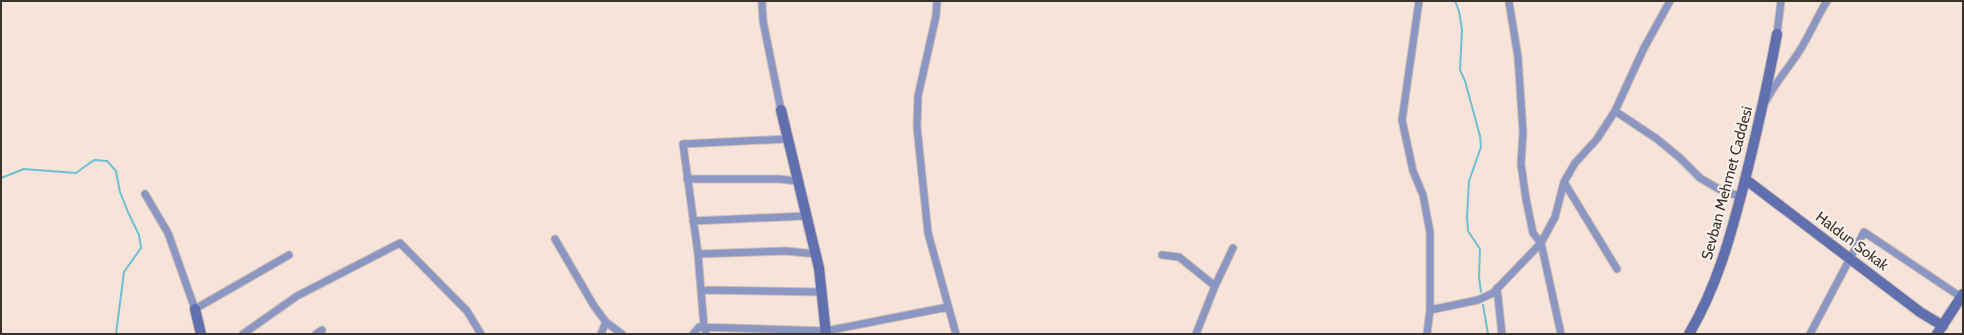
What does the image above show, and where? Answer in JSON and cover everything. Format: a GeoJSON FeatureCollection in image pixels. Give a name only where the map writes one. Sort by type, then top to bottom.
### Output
{"type":"FeatureCollection","features":[{"type":"Feature","properties":{"kind":"street"},"geometry":{"type":"LineString","coordinates":[[762,1],[763,21],[787,139],[816,254],[826,333]]}},
{"type":"Feature","properties":{"kind":"street"},"geometry":{"type":"LineString","coordinates":[[937,1],[936,16],[918,96],[917,126],[928,233],[956,334]]}},
{"type":"Feature","properties":{"kind":"street"},"geometry":{"type":"LineString","coordinates":[[1419,1],[1402,120],[1413,171],[1423,195],[1430,232],[1430,310],[1427,334]]}},
{"type":"Feature","properties":{"kind":"street"},"geometry":{"type":"LineString","coordinates":[[1430,310],[1478,300],[1493,293],[1541,243],[1555,217],[1564,182],[1575,163],[1597,138],[1615,110],[1644,48],[1670,1]]}},
{"type":"Feature","properties":{"kind":"street"},"geometry":{"type":"LineString","coordinates":[[1777,34],[1781,1]]}},
{"type":"Feature","properties":{"kind":"street"},"geometry":{"type":"LineString","coordinates":[[1763,109],[1774,85],[1795,59],[1827,1]]}},
{"type":"Feature","properties":{"kind":"street"},"geometry":{"type":"LineString","coordinates":[[1509,2],[1518,57],[1523,132],[1521,164],[1531,226],[1536,238],[1541,243],[1561,334]]}},
{"type":"Feature","properties":{"kind":"street","name":"Sevban Mehmet Caddesi"},"geometry":{"type":"LineString","coordinates":[[1690,334],[1701,314],[1727,250],[1763,109],[1777,34]]}},
{"type":"Feature","properties":{"kind":"street"},"geometry":{"type":"LineString","coordinates":[[1615,110],[1669,148],[1700,178],[1724,192],[1741,196]]}},
{"type":"Feature","properties":{"kind":"street"},"geometry":{"type":"LineString","coordinates":[[705,330],[698,254],[683,144],[787,139]]}},
{"type":"Feature","properties":{"kind":"street"},"geometry":{"type":"LineString","coordinates":[[687,179],[779,179],[797,181]]}},
{"type":"Feature","properties":{"kind":"street","name":"Haldun Sokak"},"geometry":{"type":"LineString","coordinates":[[1745,179],[1920,312],[1940,330]]}},
{"type":"Feature","properties":{"kind":"street"},"geometry":{"type":"LineString","coordinates":[[1564,182],[1617,269]]}},
{"type":"Feature","properties":{"kind":"street"},"geometry":{"type":"LineString","coordinates":[[145,194],[168,233],[195,309],[201,334]]}},
{"type":"Feature","properties":{"kind":"street"},"geometry":{"type":"LineString","coordinates":[[693,221],[806,216]]}},
{"type":"Feature","properties":{"kind":"street"},"geometry":{"type":"LineString","coordinates":[[1810,334],[1864,232],[1962,296],[1940,330]]}},
{"type":"Feature","properties":{"kind":"street"},"geometry":{"type":"LineString","coordinates":[[555,239],[594,306],[606,322],[622,334]]}},
{"type":"Feature","properties":{"kind":"street"},"geometry":{"type":"LineString","coordinates":[[243,334],[297,296],[400,243],[467,311],[481,334]]}},
{"type":"Feature","properties":{"kind":"street"},"geometry":{"type":"LineString","coordinates":[[1196,334],[1215,286],[1233,248]]}},
{"type":"Feature","properties":{"kind":"street"},"geometry":{"type":"LineString","coordinates":[[698,254],[786,251],[816,254]]}},
{"type":"Feature","properties":{"kind":"street"},"geometry":{"type":"LineString","coordinates":[[1162,254],[1179,257],[1215,286]]}},
{"type":"Feature","properties":{"kind":"street"},"geometry":{"type":"LineString","coordinates":[[195,309],[289,255]]}},
{"type":"Feature","properties":{"kind":"street"},"geometry":{"type":"LineString","coordinates":[[1497,288],[1502,334]]}},
{"type":"Feature","properties":{"kind":"street"},"geometry":{"type":"LineString","coordinates":[[701,290],[822,292]]}},
{"type":"Feature","properties":{"kind":"street"},"geometry":{"type":"LineString","coordinates":[[694,334],[699,327],[705,330],[826,333],[948,307]]}},
{"type":"Feature","properties":{"kind":"street"},"geometry":{"type":"LineString","coordinates":[[601,334],[606,322]]}},
{"type":"Feature","properties":{"kind":"waterway"},"geometry":{"type":"LineString","coordinates":[[1455,1],[1459,11],[1462,30],[1460,70],[1465,81],[1480,136],[1481,147],[1469,181],[1467,217],[1468,231],[1480,249],[1479,277],[1481,292]]}},
{"type":"Feature","properties":{"kind":"waterway"},"geometry":{"type":"LineString","coordinates":[[1,178],[24,169],[76,173],[94,160],[107,161],[116,171],[120,192],[139,235],[141,248],[124,272],[116,334]]}},
{"type":"Feature","properties":{"kind":"waterway"},"geometry":{"type":"LineString","coordinates":[[1483,305],[1488,334]]}}]}
